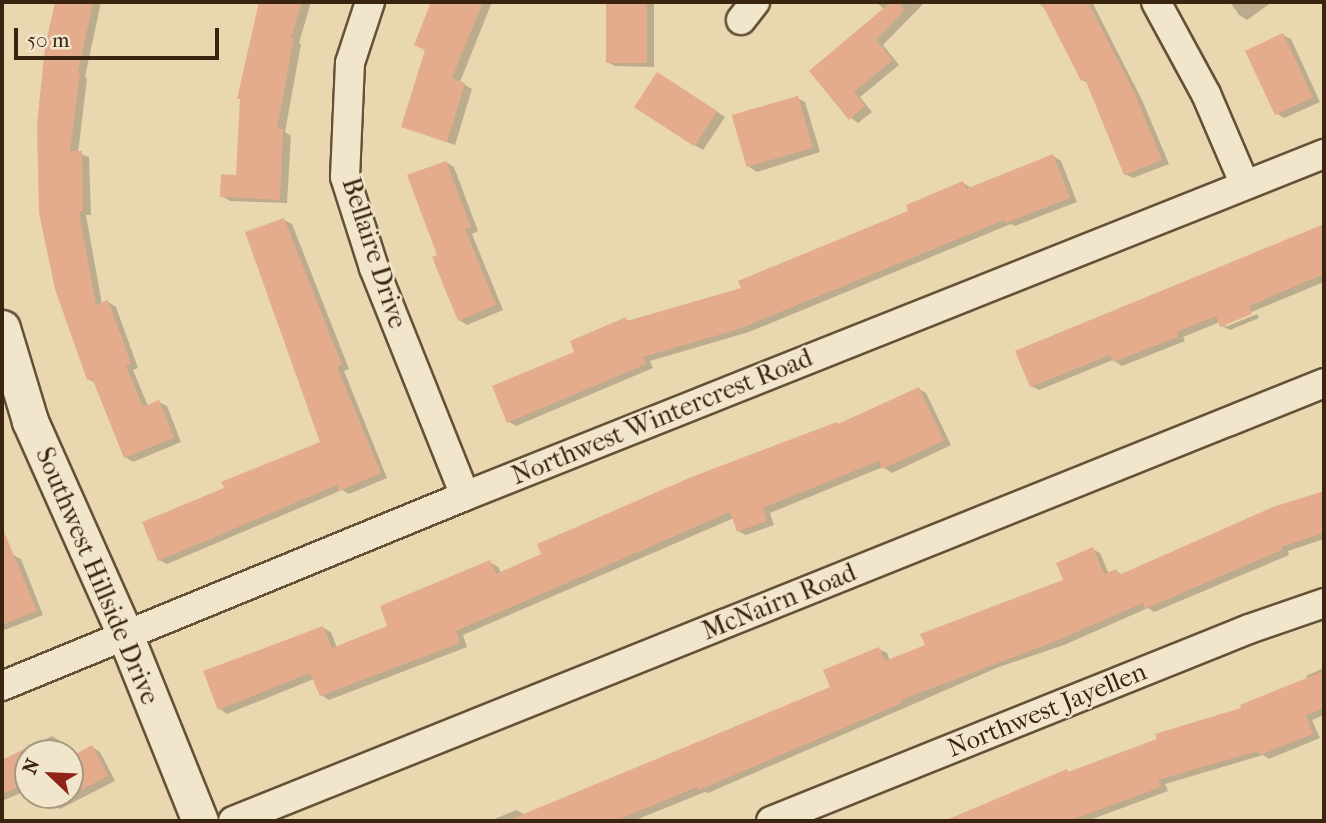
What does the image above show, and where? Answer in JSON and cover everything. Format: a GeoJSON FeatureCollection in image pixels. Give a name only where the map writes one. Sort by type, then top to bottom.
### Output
{"type":"FeatureCollection","features":[{"type":"Feature","properties":{"kind":"street","name":"Bellaire Drive"},"geometry":{"type":"LineString","coordinates":[[370,2],[350,63],[345,177],[374,268],[465,496]]}},
{"type":"Feature","properties":{"kind":"street"},"geometry":{"type":"LineString","coordinates":[[1156,2],[1206,94],[1245,185]]}},
{"type":"Feature","properties":{"kind":"street","name":"Northwest Wintercrest Road"},"geometry":{"type":"LineString","coordinates":[[2,686],[465,496],[1324,154]]}},
{"type":"Feature","properties":{"kind":"street","name":"Southwest Hillside Drive"},"geometry":{"type":"LineString","coordinates":[[2,327],[30,421],[126,637],[200,821]]}},
{"type":"Feature","properties":{"kind":"street","name":"McNairn Road"},"geometry":{"type":"LineString","coordinates":[[233,821],[1324,383]]}},
{"type":"Feature","properties":{"kind":"street","name":"Northwest Jayellen"},"geometry":{"type":"LineString","coordinates":[[771,821],[1249,629],[1324,603]]}},
{"type":"Feature","properties":{"kind":"building"},"geometry":{"type":"Polygon","coordinates":[[[55,2],[93,2],[78,72],[70,151],[82,151],[83,211],[79,212],[96,305],[108,300],[131,364],[126,366],[143,407],[159,400],[174,438],[124,458],[92,378],[87,380],[55,289],[39,213],[37,125],[45,47],[55,2]]]}},
{"type":"Feature","properties":{"kind":"building"},"geometry":{"type":"Polygon","coordinates":[[[259,2],[302,2],[291,38],[294,38],[277,129],[283,129],[280,200],[220,197],[221,174],[236,175],[240,99],[237,99],[259,2]]]}},
{"type":"Feature","properties":{"kind":"building"},"geometry":{"type":"Polygon","coordinates":[[[431,2],[483,2],[452,78],[465,83],[447,142],[401,127],[425,50],[414,45],[431,2]]]}},
{"type":"Feature","properties":{"kind":"building"},"geometry":{"type":"Polygon","coordinates":[[[606,2],[647,2],[647,63],[606,63],[606,2]]]}},
{"type":"Feature","properties":{"kind":"building"},"geometry":{"type":"Polygon","coordinates":[[[891,2],[898,2],[905,10],[876,40],[893,60],[854,92],[865,106],[849,120],[809,71],[891,2]]]}},
{"type":"Feature","properties":{"kind":"building"},"geometry":{"type":"Polygon","coordinates":[[[1041,2],[1088,2],[1135,94],[1162,160],[1124,175],[1085,79],[1081,81],[1041,2]]]}},
{"type":"Feature","properties":{"kind":"building"},"geometry":{"type":"Polygon","coordinates":[[[1283,33],[1313,97],[1275,115],[1245,51],[1283,33]]]}},
{"type":"Feature","properties":{"kind":"building"},"geometry":{"type":"Polygon","coordinates":[[[657,72],[717,111],[695,146],[634,107],[657,72]]]}},
{"type":"Feature","properties":{"kind":"building"},"geometry":{"type":"Polygon","coordinates":[[[798,96],[813,148],[747,167],[732,115],[798,96]]]}},
{"type":"Feature","properties":{"kind":"building"},"geometry":{"type":"Polygon","coordinates":[[[1053,154],[1070,198],[1006,223],[1004,220],[739,329],[643,357],[646,364],[507,423],[492,386],[574,352],[570,341],[626,317],[627,321],[741,288],[738,281],[908,211],[906,205],[963,181],[966,189],[1053,154]]]}},
{"type":"Feature","properties":{"kind":"building"},"geometry":{"type":"Polygon","coordinates":[[[446,161],[471,227],[465,229],[496,305],[458,321],[432,257],[437,255],[407,175],[446,161]]]}},
{"type":"Feature","properties":{"kind":"building"},"geometry":{"type":"Polygon","coordinates":[[[284,218],[342,365],[337,367],[381,473],[339,491],[337,485],[158,561],[142,522],[224,488],[221,482],[320,442],[245,232],[284,218]]]}},
{"type":"Feature","properties":{"kind":"building"},"geometry":{"type":"Polygon","coordinates":[[[1324,224],[1324,274],[1249,306],[1252,314],[1220,327],[1216,316],[1177,332],[1178,337],[1113,362],[1110,355],[1030,387],[1015,351],[1324,224]]]}},
{"type":"Feature","properties":{"kind":"building"},"geometry":{"type":"Polygon","coordinates":[[[919,387],[944,441],[882,469],[879,461],[763,508],[767,521],[737,532],[730,512],[456,631],[460,643],[320,696],[310,673],[218,710],[203,671],[323,626],[332,648],[387,626],[380,606],[490,560],[496,574],[541,554],[537,544],[694,476],[837,422],[838,424],[919,387]]]}},
{"type":"Feature","properties":{"kind":"building"},"geometry":{"type":"Polygon","coordinates":[[[1324,491],[1324,533],[1281,547],[1282,550],[1145,609],[1143,603],[1056,641],[901,700],[902,703],[699,790],[697,787],[615,821],[507,821],[830,687],[823,670],[879,647],[885,661],[925,645],[920,634],[1063,580],[1056,563],[1093,547],[1104,574],[1116,569],[1119,575],[1273,507],[1324,491]]]}},
{"type":"Feature","properties":{"kind":"building"},"geometry":{"type":"Polygon","coordinates":[[[2,527],[37,611],[2,625],[2,527]]]}},
{"type":"Feature","properties":{"kind":"building"},"geometry":{"type":"Polygon","coordinates":[[[1324,671],[1324,708],[1306,715],[1313,734],[1260,755],[1258,751],[1158,780],[1161,787],[1069,821],[944,821],[1067,769],[1068,772],[1157,739],[1155,734],[1241,708],[1240,705],[1324,671]]]}},
{"type":"Feature","properties":{"kind":"building"},"geometry":{"type":"Polygon","coordinates":[[[92,745],[108,776],[84,789],[84,749],[92,745]]]}},
{"type":"Feature","properties":{"kind":"building"},"geometry":{"type":"Polygon","coordinates":[[[14,754],[14,789],[2,794],[2,760],[14,754]]]}}]}
